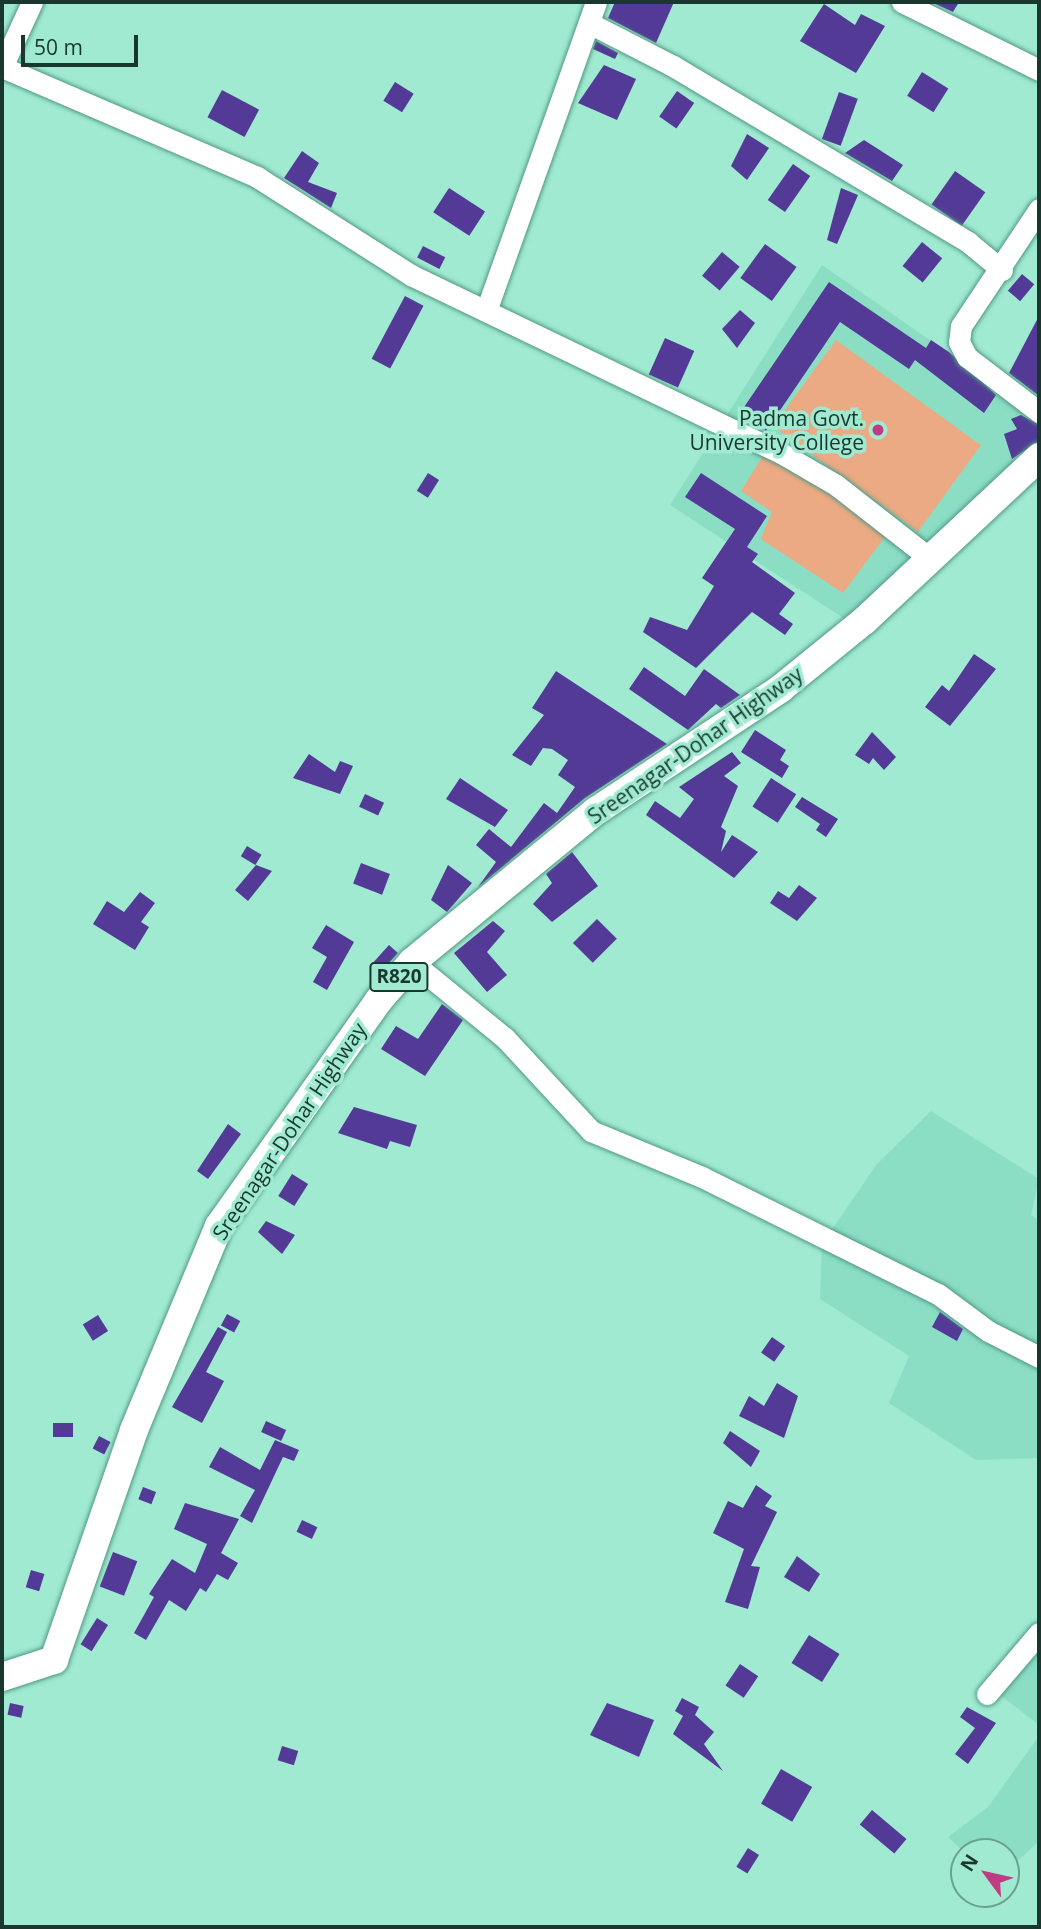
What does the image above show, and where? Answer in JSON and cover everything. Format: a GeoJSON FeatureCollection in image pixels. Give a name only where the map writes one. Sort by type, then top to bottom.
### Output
{"type":"FeatureCollection","features":[{"type":"Feature","properties":{"kind":"main road","name":"Sreenagar-Dohar Highway"},"geometry":{"type":"LineString","coordinates":[[2,1677],[54,1660],[134,1430],[219,1226],[412,962],[596,811],[780,689],[864,621],[928,557],[1039,457]]}},
{"type":"Feature","properties":{"kind":"street"},"geometry":{"type":"LineString","coordinates":[[32,2],[2,67],[257,177],[411,275],[782,453],[836,485],[928,557]]}},
{"type":"Feature","properties":{"kind":"street"},"geometry":{"type":"LineString","coordinates":[[485,312],[596,2]]}},
{"type":"Feature","properties":{"kind":"street"},"geometry":{"type":"LineString","coordinates":[[902,2],[1039,71]]}},
{"type":"Feature","properties":{"kind":"street"},"geometry":{"type":"LineString","coordinates":[[589,23],[968,242],[1002,270]]}},
{"type":"Feature","properties":{"kind":"street"},"geometry":{"type":"LineString","coordinates":[[1039,209],[1002,270],[961,326],[959,342],[967,357],[1039,412]]}},
{"type":"Feature","properties":{"kind":"street"},"geometry":{"type":"LineString","coordinates":[[412,962],[505,1038],[591,1131],[702,1177],[938,1294],[988,1331],[1039,1357]]}},
{"type":"Feature","properties":{"kind":"street"},"geometry":{"type":"LineString","coordinates":[[987,1694],[1039,1633]]}},
{"type":"Feature","properties":{"kind":"shaded area","name":"Padma Govt. University College"},"geometry":{"type":"Polygon","coordinates":[[[822,265],[1039,416],[1039,443],[848,621],[670,505],[822,265]]]}},
{"type":"Feature","properties":{"kind":"shaded area"},"geometry":{"type":"Polygon","coordinates":[[[836,340],[981,445],[918,532],[773,427],[836,340]]]}},
{"type":"Feature","properties":{"kind":"shaded area"},"geometry":{"type":"Polygon","coordinates":[[[766,451],[890,530],[843,593],[761,539],[772,512],[741,491],[766,451]]]}},
{"type":"Feature","properties":{"kind":"shaded area"},"geometry":{"type":"Polygon","coordinates":[[[931,1111],[1039,1179],[1031,1215],[1039,1220],[1039,1458],[976,1460],[889,1403],[909,1356],[820,1299],[822,1244],[877,1164],[931,1111]]]}},
{"type":"Feature","properties":{"kind":"shaded area"},"geometry":{"type":"Polygon","coordinates":[[[1039,1643],[1039,1725],[995,1691],[1039,1643]]]}},
{"type":"Feature","properties":{"kind":"shaded area"},"geometry":{"type":"Polygon","coordinates":[[[1039,1736],[1039,1841],[1020,1859],[1020,1838],[948,1837],[988,1807],[1039,1736]]]}},
{"type":"Feature","properties":{"kind":"building"},"geometry":{"type":"Polygon","coordinates":[[[615,2],[674,2],[656,43],[608,18],[615,2]]]}},
{"type":"Feature","properties":{"kind":"building"},"geometry":{"type":"Polygon","coordinates":[[[931,2],[959,2],[953,12],[931,2]]]}},
{"type":"Feature","properties":{"kind":"building"},"geometry":{"type":"Polygon","coordinates":[[[824,4],[855,25],[861,14],[885,26],[856,73],[800,41],[824,4]]]}},
{"type":"Feature","properties":{"kind":"building"},"geometry":{"type":"Polygon","coordinates":[[[596,41],[618,53],[615,59],[593,49],[596,41]]]}},
{"type":"Feature","properties":{"kind":"building"},"geometry":{"type":"Polygon","coordinates":[[[604,65],[636,79],[617,120],[578,103],[604,65]]]}},
{"type":"Feature","properties":{"kind":"building"},"geometry":{"type":"Polygon","coordinates":[[[922,72],[948,88],[933,112],[907,96],[922,72]]]}},
{"type":"Feature","properties":{"kind":"building"},"geometry":{"type":"Polygon","coordinates":[[[395,82],[414,94],[402,112],[383,101],[395,82]]]}},
{"type":"Feature","properties":{"kind":"building"},"geometry":{"type":"Polygon","coordinates":[[[222,90],[259,110],[245,137],[207,117],[222,90]]]}},
{"type":"Feature","properties":{"kind":"building"},"geometry":{"type":"Polygon","coordinates":[[[677,91],[694,103],[676,128],[659,116],[677,91]]]}},
{"type":"Feature","properties":{"kind":"building"},"geometry":{"type":"Polygon","coordinates":[[[839,92],[858,99],[841,146],[822,139],[839,92]]]}},
{"type":"Feature","properties":{"kind":"building"},"geometry":{"type":"Polygon","coordinates":[[[747,134],[769,148],[747,180],[731,166],[747,134]]]}},
{"type":"Feature","properties":{"kind":"building"},"geometry":{"type":"Polygon","coordinates":[[[864,140],[903,165],[892,181],[845,153],[864,140]]]}},
{"type":"Feature","properties":{"kind":"building"},"geometry":{"type":"Polygon","coordinates":[[[302,151],[319,163],[308,182],[337,193],[331,208],[284,178],[302,151]]]}},
{"type":"Feature","properties":{"kind":"building"},"geometry":{"type":"Polygon","coordinates":[[[793,164],[810,176],[785,212],[768,200],[793,164]]]}},
{"type":"Feature","properties":{"kind":"building"},"geometry":{"type":"Polygon","coordinates":[[[955,171],[985,192],[962,226],[931,205],[955,171]]]}},
{"type":"Feature","properties":{"kind":"building"},"geometry":{"type":"Polygon","coordinates":[[[449,188],[485,211],[469,236],[433,212],[449,188]]]}},
{"type":"Feature","properties":{"kind":"building"},"geometry":{"type":"Polygon","coordinates":[[[841,188],[858,195],[837,244],[827,240],[841,188]]]}},
{"type":"Feature","properties":{"kind":"building"},"geometry":{"type":"Polygon","coordinates":[[[922,242],[942,258],[923,282],[902,266],[922,242]]]}},
{"type":"Feature","properties":{"kind":"building"},"geometry":{"type":"Polygon","coordinates":[[[765,244],[797,267],[772,301],[740,278],[765,244]]]}},
{"type":"Feature","properties":{"kind":"building"},"geometry":{"type":"Polygon","coordinates":[[[423,246],[445,257],[439,269],[417,258],[423,246]]]}},
{"type":"Feature","properties":{"kind":"building"},"geometry":{"type":"Polygon","coordinates":[[[722,252],[740,267],[720,291],[702,276],[722,252]]]}},
{"type":"Feature","properties":{"kind":"building"},"geometry":{"type":"Polygon","coordinates":[[[1022,274],[1034,284],[1020,301],[1008,291],[1022,274]]]}},
{"type":"Feature","properties":{"kind":"building"},"geometry":{"type":"Polygon","coordinates":[[[829,282],[926,348],[931,340],[949,352],[996,395],[984,413],[915,360],[909,369],[840,322],[766,431],[738,416],[829,282]]]}},
{"type":"Feature","properties":{"kind":"building"},"geometry":{"type":"Polygon","coordinates":[[[405,296],[424,306],[390,369],[372,359],[405,296]]]}},
{"type":"Feature","properties":{"kind":"building"},"geometry":{"type":"Polygon","coordinates":[[[740,310],[755,323],[737,348],[722,329],[740,310]]]}},
{"type":"Feature","properties":{"kind":"building"},"geometry":{"type":"Polygon","coordinates":[[[1039,316],[1039,396],[1009,373],[1039,316]]]}},
{"type":"Feature","properties":{"kind":"building"},"geometry":{"type":"Polygon","coordinates":[[[665,338],[694,351],[678,388],[649,375],[665,338]]]}},
{"type":"Feature","properties":{"kind":"building"},"geometry":{"type":"Polygon","coordinates":[[[1021,415],[1039,425],[1039,441],[1012,459],[1004,434],[1017,429],[1011,419],[1021,415]]]}},
{"type":"Feature","properties":{"kind":"building"},"geometry":{"type":"Polygon","coordinates":[[[428,473],[439,480],[428,498],[417,491],[428,473]]]}},
{"type":"Feature","properties":{"kind":"building"},"geometry":{"type":"Polygon","coordinates":[[[701,473],[767,516],[747,547],[758,554],[752,562],[795,593],[779,614],[793,624],[785,635],[752,612],[696,668],[643,632],[650,617],[687,630],[714,586],[702,578],[735,529],[685,497],[701,473]]]}},
{"type":"Feature","properties":{"kind":"building"},"geometry":{"type":"Polygon","coordinates":[[[974,654],[996,669],[950,726],[925,707],[942,685],[949,691],[974,654]]]}},
{"type":"Feature","properties":{"kind":"building"},"geometry":{"type":"Polygon","coordinates":[[[644,667],[685,696],[704,669],[740,695],[721,708],[716,704],[688,730],[629,689],[644,667]]]}},
{"type":"Feature","properties":{"kind":"building"},"geometry":{"type":"Polygon","coordinates":[[[556,671],[667,744],[585,798],[478,887],[496,862],[476,845],[489,829],[511,847],[544,803],[557,813],[575,787],[558,775],[568,760],[552,749],[543,748],[531,766],[512,755],[544,715],[532,708],[556,671]]]}},
{"type":"Feature","properties":{"kind":"building"},"geometry":{"type":"Polygon","coordinates":[[[755,730],[786,750],[780,760],[789,766],[782,778],[741,752],[755,730]]]}},
{"type":"Feature","properties":{"kind":"building"},"geometry":{"type":"Polygon","coordinates":[[[872,732],[896,757],[884,770],[873,758],[869,764],[855,755],[872,732]]]}},
{"type":"Feature","properties":{"kind":"building"},"geometry":{"type":"Polygon","coordinates":[[[732,752],[741,763],[724,776],[738,786],[721,827],[726,831],[721,852],[732,835],[758,852],[734,878],[646,815],[655,801],[680,818],[694,799],[679,787],[732,752]]]}},
{"type":"Feature","properties":{"kind":"building"},"geometry":{"type":"Polygon","coordinates":[[[309,754],[335,772],[340,761],[353,766],[340,794],[293,778],[309,754]]]}},
{"type":"Feature","properties":{"kind":"building"},"geometry":{"type":"Polygon","coordinates":[[[460,778],[508,810],[495,827],[446,799],[460,778]]]}},
{"type":"Feature","properties":{"kind":"building"},"geometry":{"type":"Polygon","coordinates":[[[771,778],[796,794],[778,823],[752,807],[771,778]]]}},
{"type":"Feature","properties":{"kind":"building"},"geometry":{"type":"Polygon","coordinates":[[[365,794],[384,803],[378,816],[359,807],[365,794]]]}},
{"type":"Feature","properties":{"kind":"building"},"geometry":{"type":"Polygon","coordinates":[[[802,797],[838,819],[826,837],[816,830],[820,824],[795,807],[802,797]]]}},
{"type":"Feature","properties":{"kind":"building"},"geometry":{"type":"Polygon","coordinates":[[[247,846],[262,855],[255,865],[241,856],[247,846]]]}},
{"type":"Feature","properties":{"kind":"building"},"geometry":{"type":"Polygon","coordinates":[[[572,852],[598,886],[552,922],[533,904],[552,883],[546,874],[572,852]]]}},
{"type":"Feature","properties":{"kind":"building"},"geometry":{"type":"Polygon","coordinates":[[[361,863],[390,874],[382,895],[353,884],[361,863]]]}},
{"type":"Feature","properties":{"kind":"building"},"geometry":{"type":"Polygon","coordinates":[[[256,865],[272,871],[248,901],[235,890],[256,865]]]}},
{"type":"Feature","properties":{"kind":"building"},"geometry":{"type":"Polygon","coordinates":[[[448,865],[472,883],[447,912],[431,900],[448,865]]]}},
{"type":"Feature","properties":{"kind":"building"},"geometry":{"type":"Polygon","coordinates":[[[799,885],[817,898],[797,921],[770,903],[778,891],[789,898],[799,885]]]}},
{"type":"Feature","properties":{"kind":"building"},"geometry":{"type":"Polygon","coordinates":[[[140,892],[155,903],[141,922],[149,927],[135,950],[93,924],[107,901],[124,912],[140,892]]]}},
{"type":"Feature","properties":{"kind":"building"},"geometry":{"type":"Polygon","coordinates":[[[597,919],[617,939],[593,963],[573,943],[597,919]]]}},
{"type":"Feature","properties":{"kind":"building"},"geometry":{"type":"Polygon","coordinates":[[[493,921],[505,931],[487,952],[507,975],[487,992],[454,953],[493,921]]]}},
{"type":"Feature","properties":{"kind":"building"},"geometry":{"type":"Polygon","coordinates":[[[326,925],[354,942],[327,990],[313,982],[327,957],[312,948],[326,925]]]}},
{"type":"Feature","properties":{"kind":"building"},"geometry":{"type":"Polygon","coordinates":[[[389,945],[398,953],[379,974],[370,966],[389,945]]]}},
{"type":"Feature","properties":{"kind":"building"},"geometry":{"type":"Polygon","coordinates":[[[442,1004],[463,1020],[425,1076],[381,1049],[396,1026],[418,1039],[442,1004]]]}},
{"type":"Feature","properties":{"kind":"building"},"geometry":{"type":"Polygon","coordinates":[[[354,1107],[417,1125],[410,1147],[390,1141],[387,1149],[338,1133],[354,1107]]]}},
{"type":"Feature","properties":{"kind":"building"},"geometry":{"type":"Polygon","coordinates":[[[228,1124],[241,1134],[208,1179],[197,1171],[228,1124]]]}},
{"type":"Feature","properties":{"kind":"building"},"geometry":{"type":"Polygon","coordinates":[[[292,1174],[308,1184],[294,1206],[278,1196],[292,1174]]]}},
{"type":"Feature","properties":{"kind":"building"},"geometry":{"type":"Polygon","coordinates":[[[266,1221],[295,1235],[282,1254],[258,1232],[266,1221]]]}},
{"type":"Feature","properties":{"kind":"building"},"geometry":{"type":"Polygon","coordinates":[[[940,1312],[963,1329],[957,1341],[932,1327],[940,1312]]]}},
{"type":"Feature","properties":{"kind":"building"},"geometry":{"type":"Polygon","coordinates":[[[227,1314],[240,1321],[234,1333],[221,1325],[227,1314]]]}},
{"type":"Feature","properties":{"kind":"building"},"geometry":{"type":"Polygon","coordinates":[[[98,1315],[108,1331],[93,1341],[83,1325],[98,1315]]]}},
{"type":"Feature","properties":{"kind":"building"},"geometry":{"type":"Polygon","coordinates":[[[218,1327],[227,1332],[206,1372],[224,1381],[202,1423],[172,1407],[218,1327]]]}},
{"type":"Feature","properties":{"kind":"building"},"geometry":{"type":"Polygon","coordinates":[[[772,1337],[785,1346],[774,1362],[761,1353],[772,1337]]]}},
{"type":"Feature","properties":{"kind":"building"},"geometry":{"type":"Polygon","coordinates":[[[777,1383],[798,1396],[784,1438],[739,1416],[749,1396],[764,1406],[777,1383]]]}},
{"type":"Feature","properties":{"kind":"building"},"geometry":{"type":"Polygon","coordinates":[[[266,1421],[286,1430],[281,1441],[261,1432],[266,1421]]]}},
{"type":"Feature","properties":{"kind":"building"},"geometry":{"type":"Polygon","coordinates":[[[53,1423],[73,1423],[73,1437],[53,1437],[53,1423]]]}},
{"type":"Feature","properties":{"kind":"building"},"geometry":{"type":"Polygon","coordinates":[[[730,1431],[760,1451],[751,1467],[723,1443],[730,1431]]]}},
{"type":"Feature","properties":{"kind":"building"},"geometry":{"type":"Polygon","coordinates":[[[99,1436],[111,1442],[104,1454],[93,1448],[99,1436]]]}},
{"type":"Feature","properties":{"kind":"building"},"geometry":{"type":"Polygon","coordinates":[[[275,1440],[299,1450],[294,1461],[283,1457],[252,1523],[240,1516],[255,1490],[209,1467],[220,1447],[260,1470],[275,1440]]]}},
{"type":"Feature","properties":{"kind":"building"},"geometry":{"type":"Polygon","coordinates":[[[756,1485],[772,1496],[765,1506],[777,1512],[751,1566],[760,1567],[748,1609],[725,1602],[744,1549],[713,1533],[728,1501],[743,1508],[756,1485]]]}},
{"type":"Feature","properties":{"kind":"building"},"geometry":{"type":"Polygon","coordinates":[[[143,1487],[156,1492],[151,1504],[138,1499],[143,1487]]]}},
{"type":"Feature","properties":{"kind":"building"},"geometry":{"type":"Polygon","coordinates":[[[185,1503],[239,1519],[221,1553],[238,1563],[228,1580],[217,1574],[206,1592],[200,1588],[186,1611],[169,1600],[146,1640],[134,1633],[154,1597],[149,1594],[172,1559],[195,1573],[207,1544],[174,1529],[185,1503]]]}},
{"type":"Feature","properties":{"kind":"building"},"geometry":{"type":"Polygon","coordinates":[[[302,1520],[317,1527],[312,1539],[297,1532],[302,1520]]]}},
{"type":"Feature","properties":{"kind":"building"},"geometry":{"type":"Polygon","coordinates":[[[113,1552],[137,1561],[124,1596],[100,1587],[113,1552]]]}},
{"type":"Feature","properties":{"kind":"building"},"geometry":{"type":"Polygon","coordinates":[[[797,1556],[820,1574],[809,1592],[784,1577],[797,1556]]]}},
{"type":"Feature","properties":{"kind":"building"},"geometry":{"type":"Polygon","coordinates":[[[31,1570],[44,1574],[39,1591],[26,1587],[31,1570]]]}},
{"type":"Feature","properties":{"kind":"building"},"geometry":{"type":"Polygon","coordinates":[[[97,1618],[108,1625],[92,1651],[81,1644],[97,1618]]]}},
{"type":"Feature","properties":{"kind":"building"},"geometry":{"type":"Polygon","coordinates":[[[809,1635],[840,1654],[822,1682],[792,1663],[809,1635]]]}},
{"type":"Feature","properties":{"kind":"building"},"geometry":{"type":"Polygon","coordinates":[[[740,1664],[758,1676],[744,1698],[725,1686],[740,1664]]]}},
{"type":"Feature","properties":{"kind":"building"},"geometry":{"type":"Polygon","coordinates":[[[682,1698],[699,1707],[695,1715],[714,1732],[704,1744],[723,1771],[673,1734],[683,1716],[675,1711],[682,1698]]]}},
{"type":"Feature","properties":{"kind":"building"},"geometry":{"type":"Polygon","coordinates":[[[10,1703],[24,1706],[21,1718],[8,1715],[10,1703]]]}},
{"type":"Feature","properties":{"kind":"building"},"geometry":{"type":"Polygon","coordinates":[[[607,1703],[654,1720],[639,1757],[590,1735],[607,1703]]]}},
{"type":"Feature","properties":{"kind":"building"},"geometry":{"type":"Polygon","coordinates":[[[967,1707],[996,1723],[968,1764],[955,1754],[975,1728],[960,1717],[967,1707]]]}},
{"type":"Feature","properties":{"kind":"building"},"geometry":{"type":"Polygon","coordinates":[[[282,1746],[298,1751],[294,1765],[278,1760],[282,1746]]]}},
{"type":"Feature","properties":{"kind":"building"},"geometry":{"type":"Polygon","coordinates":[[[781,1769],[812,1787],[792,1822],[761,1804],[781,1769]]]}},
{"type":"Feature","properties":{"kind":"building"},"geometry":{"type":"Polygon","coordinates":[[[872,1810],[906,1839],[894,1853],[860,1825],[872,1810]]]}},
{"type":"Feature","properties":{"kind":"building"},"geometry":{"type":"Polygon","coordinates":[[[748,1848],[759,1855],[747,1874],[736,1867],[748,1848]]]}},
{"type":"Feature","properties":{"kind":"place","name":"Padma Govt. University College"},"geometry":{"type":"Point","coordinates":[878,430]}}]}
